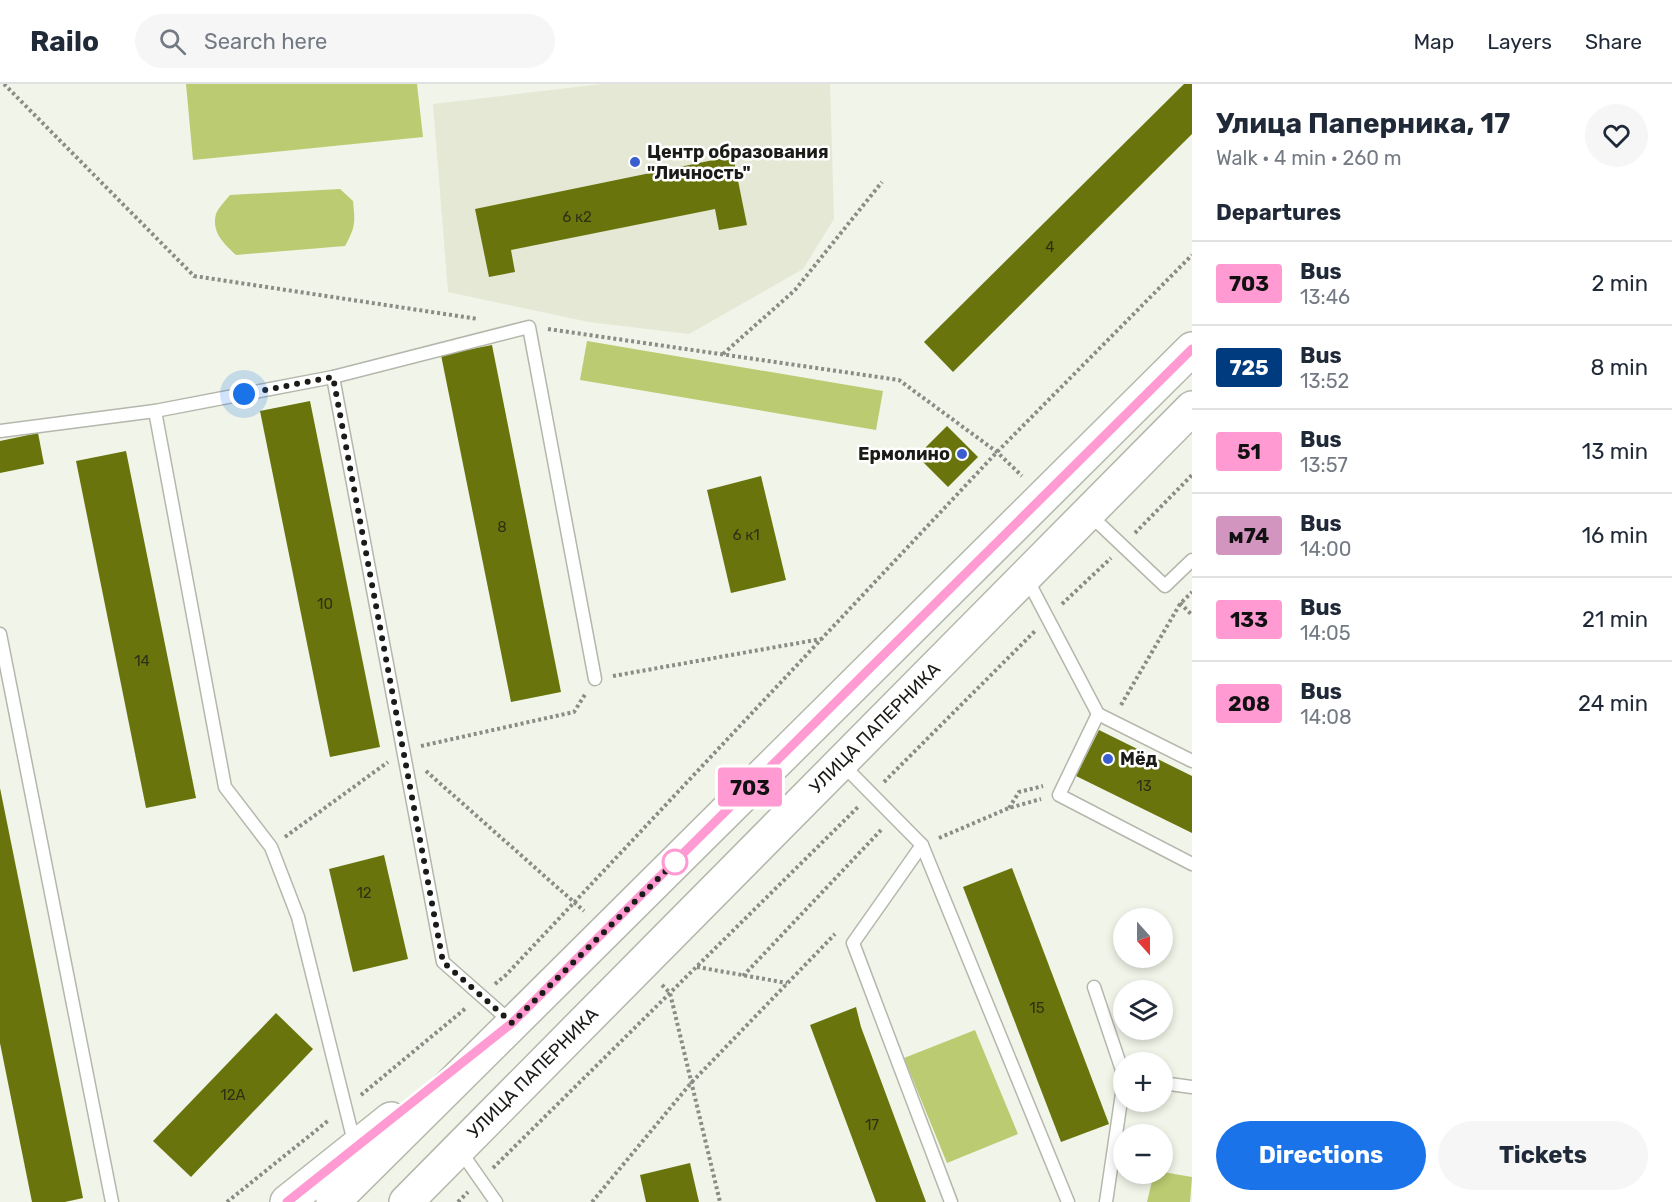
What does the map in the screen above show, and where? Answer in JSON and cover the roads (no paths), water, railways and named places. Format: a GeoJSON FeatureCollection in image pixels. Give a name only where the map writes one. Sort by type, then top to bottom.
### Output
{"type":"FeatureCollection","features":[{"type":"Feature","properties":{"kind":"main road"},"geometry":{"type":"LineString","coordinates":[[333,1202],[1192,349]]}},
{"type":"Feature","properties":{"kind":"main road","name":"УЛИЦА ПАПЕРНИКА"},"geometry":{"type":"LineString","coordinates":[[414,1196],[458,1148],[1192,408]]}},
{"type":"Feature","properties":{"kind":"main road"},"geometry":{"type":"LineString","coordinates":[[287,1202],[512,1023]]}},
{"type":"Feature","properties":{"kind":"lane"},"geometry":{"type":"LineString","coordinates":[[0,431],[155,411],[333,377],[529,327],[595,679]]}},
{"type":"Feature","properties":{"kind":"lane"},"geometry":{"type":"LineString","coordinates":[[333,377],[443,962],[512,1023]]}},
{"type":"Feature","properties":{"kind":"lane"},"geometry":{"type":"LineString","coordinates":[[155,411],[225,788],[271,847],[298,917],[355,1147]]}},
{"type":"Feature","properties":{"kind":"lane"},"geometry":{"type":"LineString","coordinates":[[1089,513],[1165,586],[1192,560]]}},
{"type":"Feature","properties":{"kind":"lane"},"geometry":{"type":"LineString","coordinates":[[1026,577],[1098,714],[1192,761]]}},
{"type":"Feature","properties":{"kind":"lane"},"geometry":{"type":"LineString","coordinates":[[0,634],[112,1202]]}},
{"type":"Feature","properties":{"kind":"lane"},"geometry":{"type":"LineString","coordinates":[[1098,714],[1059,795],[1192,864]]}},
{"type":"Feature","properties":{"kind":"lane"},"geometry":{"type":"LineString","coordinates":[[841,763],[922,845],[1068,1202]]}},
{"type":"Feature","properties":{"kind":"lane"},"geometry":{"type":"LineString","coordinates":[[922,845],[853,943],[951,1202]]}},
{"type":"Feature","properties":{"kind":"lane"},"geometry":{"type":"LineString","coordinates":[[1094,987],[1115,1052]]}},
{"type":"Feature","properties":{"kind":"lane"},"geometry":{"type":"LineString","coordinates":[[1173,1084],[1192,1087]]}},
{"type":"Feature","properties":{"kind":"lane"},"geometry":{"type":"LineString","coordinates":[[1106,1202],[1119,1112]]}},
{"type":"Feature","properties":{"kind":"lane"},"geometry":{"type":"LineString","coordinates":[[458,1148],[496,1202]]}},
{"type":"Feature","properties":{"kind":"place","name":"Центр образования \"Личность\""},"geometry":{"type":"Point","coordinates":[635,162]}},
{"type":"Feature","properties":{"kind":"place","name":"Ермолино"},"geometry":{"type":"Point","coordinates":[962,454]}},
{"type":"Feature","properties":{"kind":"place","name":"Мёд"},"geometry":{"type":"Point","coordinates":[1108,759]}}]}
